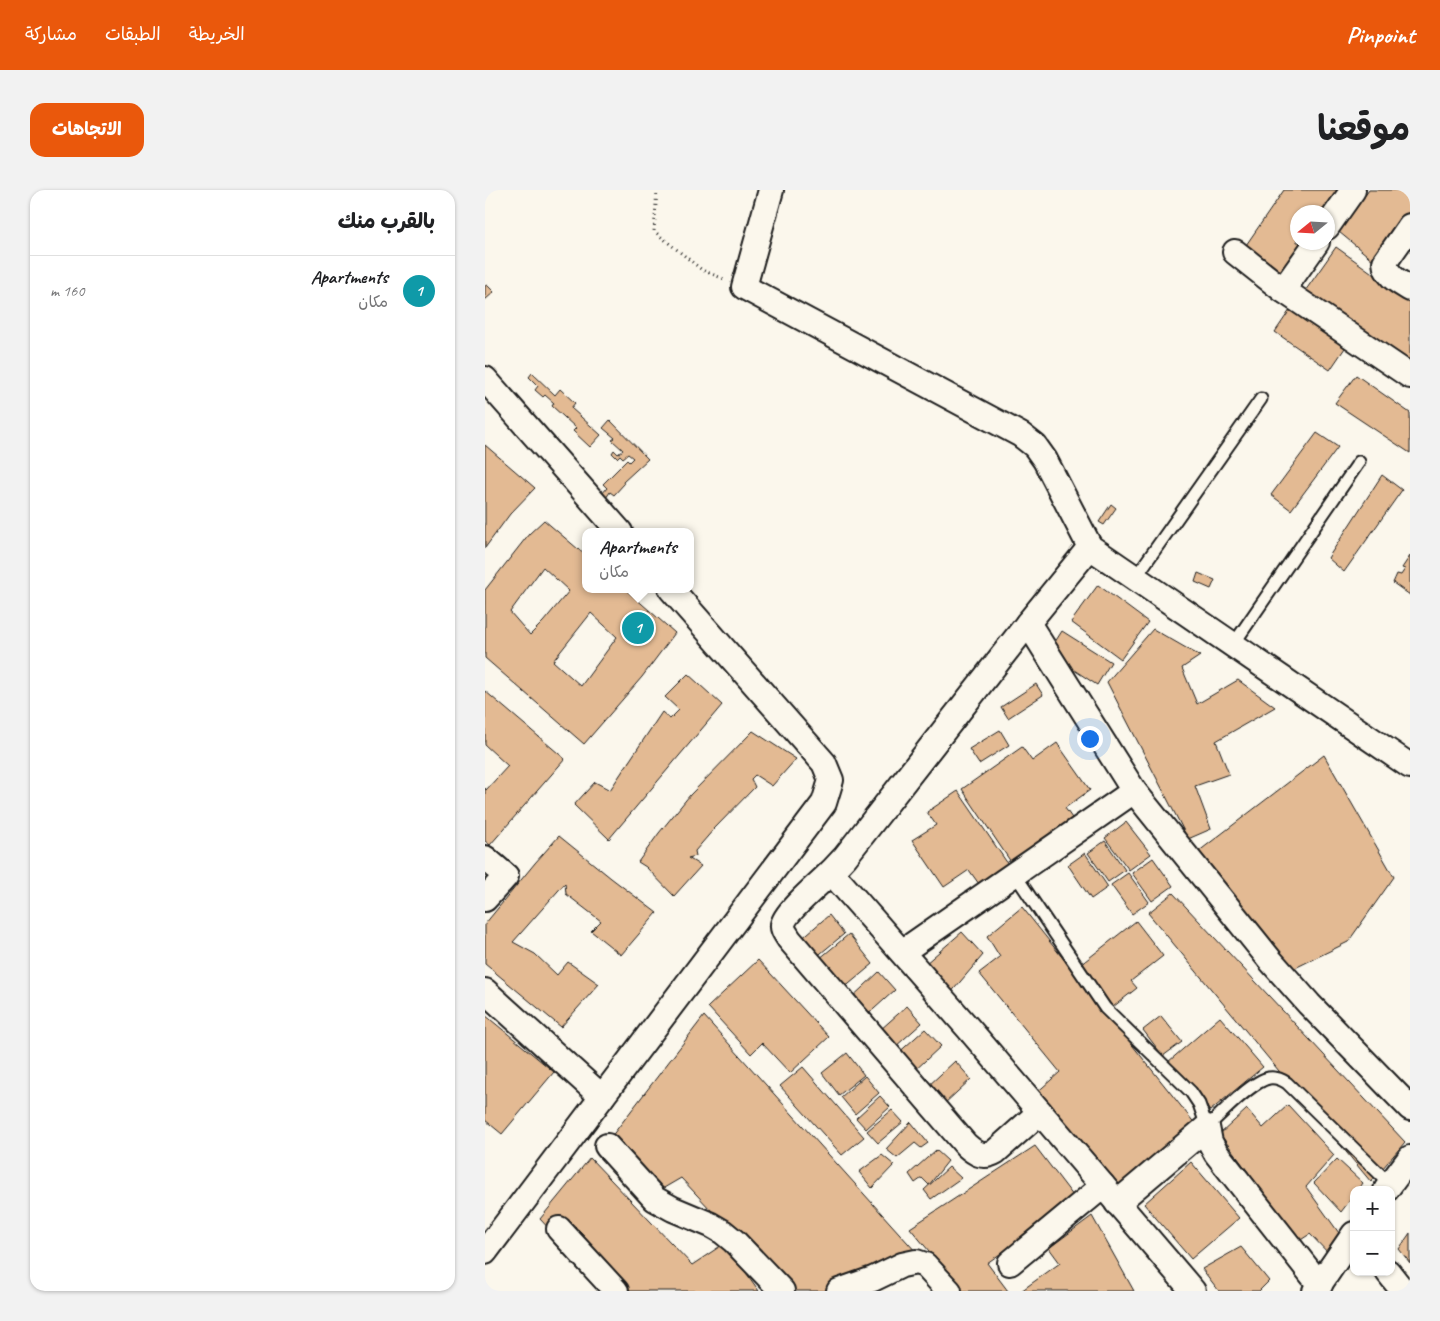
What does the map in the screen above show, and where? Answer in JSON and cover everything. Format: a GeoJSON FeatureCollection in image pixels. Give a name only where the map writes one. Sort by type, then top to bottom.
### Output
{"type":"FeatureCollection","features":[{"type":"Feature","properties":{"kind":"street"},"geometry":{"type":"LineString","coordinates":[[771,190],[744,287],[1021,435],[1035,446],[1045,460],[1090,547],[1410,766]]}},
{"type":"Feature","properties":{"kind":"street"},"geometry":{"type":"LineString","coordinates":[[1335,216],[1353,190]]}},
{"type":"Feature","properties":{"kind":"street"},"geometry":{"type":"LineString","coordinates":[[1410,226],[1385,262],[1386,269],[1390,275],[1410,289]]}},
{"type":"Feature","properties":{"kind":"street"},"geometry":{"type":"LineString","coordinates":[[1283,290],[1311,250]]}},
{"type":"Feature","properties":{"kind":"street"},"geometry":{"type":"LineString","coordinates":[[1235,252],[1283,290],[1410,376]]}},
{"type":"Feature","properties":{"kind":"street"},"geometry":{"type":"LineString","coordinates":[[485,378],[616,528]]}},
{"type":"Feature","properties":{"kind":"street"},"geometry":{"type":"LineString","coordinates":[[1040,1112],[995,1152],[988,1156],[978,1154],[966,1145],[796,946],[783,930],[783,925],[789,913],[831,872],[858,841],[1028,623],[1090,547]]}},
{"type":"Feature","properties":{"kind":"street"},"geometry":{"type":"LineString","coordinates":[[485,1252],[824,803],[831,780],[825,763],[675,593]]}},
{"type":"Feature","properties":{"kind":"street"},"geometry":{"type":"LineString","coordinates":[[1028,623],[1133,791],[1271,961],[1309,1004],[1410,1108]]}},
{"type":"Feature","properties":{"kind":"street"},"geometry":{"type":"LineString","coordinates":[[902,952],[1133,791]]}},
{"type":"Feature","properties":{"kind":"street"},"geometry":{"type":"LineString","coordinates":[[485,858],[506,876],[485,899]]}},
{"type":"Feature","properties":{"kind":"street"},"geometry":{"type":"LineString","coordinates":[[831,872],[969,1029],[1189,1289]]}},
{"type":"Feature","properties":{"kind":"street"},"geometry":{"type":"LineString","coordinates":[[485,991],[603,1096]]}},
{"type":"Feature","properties":{"kind":"street"},"geometry":{"type":"LineString","coordinates":[[1010,1263],[1207,1127],[1210,1142],[1216,1153],[1317,1288],[1350,1240]]}},
{"type":"Feature","properties":{"kind":"street"},"geometry":{"type":"LineString","coordinates":[[607,1146],[655,1198],[673,1209],[723,1232],[734,1241],[781,1291]]}},
{"type":"Feature","properties":{"kind":"street"},"geometry":{"type":"LineString","coordinates":[[1389,1186],[1410,1158]]}},
{"type":"Feature","properties":{"kind":"street"},"geometry":{"type":"LineString","coordinates":[[559,1229],[616,1291]]}},
{"type":"Feature","properties":{"kind":"street"},"geometry":{"type":"LineString","coordinates":[[839,1291],[873,1279],[902,1265],[916,1262],[925,1265],[949,1291]]}},
{"type":"Feature","properties":{"kind":"street"},"geometry":{"type":"LineString","coordinates":[[1391,1276],[1403,1291]]}},
{"type":"Feature","properties":{"kind":"lane"},"geometry":{"type":"LineString","coordinates":[[1135,578],[1261,399]]}},
{"type":"Feature","properties":{"kind":"lane"},"geometry":{"type":"LineString","coordinates":[[1233,644],[1359,462]]}},
{"type":"Feature","properties":{"kind":"lane"},"geometry":{"type":"LineString","coordinates":[[1014,873],[1105,1008],[1191,1092],[1199,1104],[1207,1127],[1255,1084],[1269,1078],[1281,1079],[1387,1186]]}},
{"type":"Feature","properties":{"kind":"path"},"geometry":{"type":"LineString","coordinates":[[657,190],[654,231],[702,270],[744,287]]}},
{"type":"Feature","properties":{"kind":"building"},"geometry":{"type":"Polygon","coordinates":[[[1284,190],[1345,190],[1333,205],[1290,205],[1290,250],[1303,250],[1284,278],[1244,248],[1284,190]]]}},
{"type":"Feature","properties":{"kind":"building"},"geometry":{"type":"Polygon","coordinates":[[[1369,190],[1410,190],[1410,218],[1379,265],[1339,232],[1369,190]]]}},
{"type":"Feature","properties":{"kind":"building"},"geometry":{"type":"Polygon","coordinates":[[[1336,247],[1410,300],[1410,366],[1303,294],[1336,247]]]}},
{"type":"Feature","properties":{"kind":"building"},"geometry":{"type":"Polygon","coordinates":[[[487,285],[494,292],[485,300],[485,286],[487,285]]]}},
{"type":"Feature","properties":{"kind":"building"},"geometry":{"type":"Polygon","coordinates":[[[1292,307],[1347,345],[1330,370],[1275,332],[1292,307]]]}},
{"type":"Feature","properties":{"kind":"building"},"geometry":{"type":"Polygon","coordinates":[[[532,373],[555,395],[560,389],[575,403],[571,408],[601,435],[590,447],[573,431],[576,428],[552,406],[554,403],[545,395],[543,397],[535,390],[538,386],[529,377],[532,373]]]}},
{"type":"Feature","properties":{"kind":"building"},"geometry":{"type":"Polygon","coordinates":[[[1356,375],[1410,413],[1410,453],[1335,403],[1356,375]]]}},
{"type":"Feature","properties":{"kind":"building"},"geometry":{"type":"Polygon","coordinates":[[[610,420],[648,459],[623,482],[624,484],[614,495],[610,492],[606,498],[601,495],[607,488],[603,484],[627,460],[629,462],[633,458],[628,454],[623,458],[620,455],[617,458],[612,453],[614,450],[618,454],[623,450],[612,440],[615,438],[603,428],[610,420]]]}},
{"type":"Feature","properties":{"kind":"building"},"geometry":{"type":"Polygon","coordinates":[[[1317,433],[1338,447],[1291,510],[1271,495],[1317,433]]]}},
{"type":"Feature","properties":{"kind":"building"},"geometry":{"type":"Polygon","coordinates":[[[485,445],[535,488],[510,514],[485,548],[485,445]]]}},
{"type":"Feature","properties":{"kind":"building"},"geometry":{"type":"Polygon","coordinates":[[[1382,475],[1402,490],[1344,572],[1328,558],[1382,475]]]}},
{"type":"Feature","properties":{"kind":"building"},"geometry":{"type":"Polygon","coordinates":[[[1111,504],[1116,508],[1104,525],[1099,522],[1111,504]]]}},
{"type":"Feature","properties":{"kind":"building"},"geometry":{"type":"Polygon","coordinates":[[[544,520],[582,552],[582,593],[630,593],[675,633],[642,677],[584,744],[485,658],[485,590],[529,534],[544,520]],[[543,567],[510,612],[530,635],[569,591],[543,567]],[[591,613],[553,661],[581,686],[617,637],[591,613]]]}},
{"type":"Feature","properties":{"kind":"building"},"geometry":{"type":"Polygon","coordinates":[[[1410,556],[1410,595],[1393,583],[1397,574],[1401,575],[1405,569],[1402,568],[1410,556]]]}},
{"type":"Feature","properties":{"kind":"building"},"geometry":{"type":"Polygon","coordinates":[[[1198,573],[1215,580],[1211,589],[1195,582],[1198,573]]]}},
{"type":"Feature","properties":{"kind":"building"},"geometry":{"type":"Polygon","coordinates":[[[1098,585],[1148,622],[1121,659],[1071,622],[1098,585]]]}},
{"type":"Feature","properties":{"kind":"building"},"geometry":{"type":"Polygon","coordinates":[[[1153,629],[1200,656],[1182,668],[1197,704],[1238,680],[1275,707],[1216,741],[1229,774],[1195,786],[1211,829],[1188,839],[1107,682],[1153,629]]]}},
{"type":"Feature","properties":{"kind":"building"},"geometry":{"type":"Polygon","coordinates":[[[1062,631],[1111,662],[1097,685],[1048,653],[1062,631]]]}},
{"type":"Feature","properties":{"kind":"building"},"geometry":{"type":"Polygon","coordinates":[[[688,674],[722,705],[609,839],[574,805],[595,782],[610,790],[662,712],[670,719],[679,710],[665,697],[688,674]]]}},
{"type":"Feature","properties":{"kind":"building"},"geometry":{"type":"Polygon","coordinates":[[[1036,684],[1043,695],[1008,718],[1001,707],[1036,684]]]}},
{"type":"Feature","properties":{"kind":"building"},"geometry":{"type":"Polygon","coordinates":[[[485,691],[565,759],[490,845],[485,841],[485,788],[486,790],[508,766],[485,745],[485,691]]]}},
{"type":"Feature","properties":{"kind":"building"},"geometry":{"type":"Polygon","coordinates":[[[1000,730],[1009,745],[979,764],[969,749],[1000,730]]]}},
{"type":"Feature","properties":{"kind":"building"},"geometry":{"type":"Polygon","coordinates":[[[753,731],[796,759],[772,786],[755,775],[751,779],[755,787],[695,851],[696,856],[688,858],[701,866],[674,896],[646,867],[638,862],[690,795],[753,731]]]}},
{"type":"Feature","properties":{"kind":"building"},"geometry":{"type":"Polygon","coordinates":[[[1057,743],[1090,790],[1065,808],[1074,821],[1011,862],[962,789],[1022,747],[1032,761],[1057,743]]]}},
{"type":"Feature","properties":{"kind":"building"},"geometry":{"type":"Polygon","coordinates":[[[1324,755],[1394,877],[1348,942],[1289,971],[1194,855],[1324,755]]]}},
{"type":"Feature","properties":{"kind":"building"},"geometry":{"type":"Polygon","coordinates":[[[958,791],[1008,864],[979,884],[969,870],[944,887],[912,840],[936,825],[927,812],[958,791]]]}},
{"type":"Feature","properties":{"kind":"building"},"geometry":{"type":"Polygon","coordinates":[[[1126,822],[1151,854],[1129,870],[1105,838],[1126,822]]]}},
{"type":"Feature","properties":{"kind":"building"},"geometry":{"type":"Polygon","coordinates":[[[559,836],[657,913],[621,955],[591,931],[601,921],[566,894],[565,883],[513,942],[535,954],[557,975],[568,962],[599,984],[561,1027],[485,964],[485,924],[559,836]]]}},
{"type":"Feature","properties":{"kind":"building"},"geometry":{"type":"Polygon","coordinates":[[[1105,841],[1125,870],[1108,882],[1088,853],[1105,841]]]}},
{"type":"Feature","properties":{"kind":"building"},"geometry":{"type":"Polygon","coordinates":[[[1085,853],[1108,887],[1091,899],[1068,865],[1085,853]]]}},
{"type":"Feature","properties":{"kind":"building"},"geometry":{"type":"Polygon","coordinates":[[[1153,858],[1173,886],[1152,901],[1132,873],[1153,858]]]}},
{"type":"Feature","properties":{"kind":"building"},"geometry":{"type":"Polygon","coordinates":[[[1128,873],[1149,902],[1132,914],[1111,885],[1128,873]]]}},
{"type":"Feature","properties":{"kind":"building"},"geometry":{"type":"Polygon","coordinates":[[[1173,893],[1405,1142],[1371,1182],[1148,913],[1173,893]]]}},
{"type":"Feature","properties":{"kind":"building"},"geometry":{"type":"Polygon","coordinates":[[[1022,907],[1196,1125],[1118,1194],[1034,1095],[1060,1072],[979,973],[1000,957],[987,936],[1022,907]]]}},
{"type":"Feature","properties":{"kind":"building"},"geometry":{"type":"Polygon","coordinates":[[[829,915],[844,934],[815,958],[800,940],[829,915]]]}},
{"type":"Feature","properties":{"kind":"building"},"geometry":{"type":"Polygon","coordinates":[[[1136,921],[1163,956],[1131,981],[1137,988],[1113,1007],[1080,965],[1136,921]]]}},
{"type":"Feature","properties":{"kind":"building"},"geometry":{"type":"Polygon","coordinates":[[[962,932],[983,955],[949,995],[925,964],[962,932]]]}},
{"type":"Feature","properties":{"kind":"building"},"geometry":{"type":"Polygon","coordinates":[[[849,934],[873,964],[843,989],[819,959],[849,934]]]}},
{"type":"Feature","properties":{"kind":"building"},"geometry":{"type":"Polygon","coordinates":[[[758,960],[829,1037],[790,1073],[762,1043],[751,1054],[708,1007],[758,960]]]}},
{"type":"Feature","properties":{"kind":"building"},"geometry":{"type":"Polygon","coordinates":[[[879,972],[895,990],[864,1018],[848,1001],[879,972]]]}},
{"type":"Feature","properties":{"kind":"building"},"geometry":{"type":"Polygon","coordinates":[[[907,1006],[922,1023],[895,1047],[880,1030],[907,1006]]]}},
{"type":"Feature","properties":{"kind":"building"},"geometry":{"type":"Polygon","coordinates":[[[485,1015],[554,1072],[502,1134],[485,1120],[485,1015]]]}},
{"type":"Feature","properties":{"kind":"building"},"geometry":{"type":"Polygon","coordinates":[[[704,1016],[917,1253],[830,1291],[787,1291],[681,1178],[657,1192],[611,1137],[704,1016]]]}},
{"type":"Feature","properties":{"kind":"building"},"geometry":{"type":"Polygon","coordinates":[[[1161,1016],[1182,1042],[1163,1056],[1143,1030],[1161,1016]]]}},
{"type":"Feature","properties":{"kind":"building"},"geometry":{"type":"Polygon","coordinates":[[[1220,1017],[1263,1067],[1210,1111],[1168,1062],[1220,1017]]]}},
{"type":"Feature","properties":{"kind":"building"},"geometry":{"type":"Polygon","coordinates":[[[925,1029],[941,1046],[911,1074],[895,1056],[925,1029]]]}},
{"type":"Feature","properties":{"kind":"building"},"geometry":{"type":"Polygon","coordinates":[[[847,1053],[864,1075],[839,1095],[822,1073],[847,1053]]]}},
{"type":"Feature","properties":{"kind":"building"},"geometry":{"type":"Polygon","coordinates":[[[955,1061],[971,1079],[943,1105],[927,1087],[955,1061]]]}},
{"type":"Feature","properties":{"kind":"building"},"geometry":{"type":"Polygon","coordinates":[[[803,1067],[864,1137],[842,1155],[780,1086],[803,1067]]]}},
{"type":"Feature","properties":{"kind":"building"},"geometry":{"type":"Polygon","coordinates":[[[865,1076],[879,1093],[855,1114],[841,1097],[865,1076]]]}},
{"type":"Feature","properties":{"kind":"building"},"geometry":{"type":"Polygon","coordinates":[[[880,1096],[890,1107],[866,1129],[856,1118],[880,1096]]]}},
{"type":"Feature","properties":{"kind":"building"},"geometry":{"type":"Polygon","coordinates":[[[1288,1105],[1334,1155],[1306,1187],[1344,1240],[1331,1256],[1310,1234],[1296,1243],[1272,1218],[1277,1211],[1220,1134],[1247,1109],[1263,1128],[1288,1105]]]}},
{"type":"Feature","properties":{"kind":"building"},"geometry":{"type":"Polygon","coordinates":[[[892,1110],[903,1122],[878,1143],[867,1131],[892,1110]]]}},
{"type":"Feature","properties":{"kind":"building"},"geometry":{"type":"Polygon","coordinates":[[[911,1122],[928,1143],[921,1148],[915,1143],[897,1158],[886,1149],[911,1122]]]}},
{"type":"Feature","properties":{"kind":"building"},"geometry":{"type":"Polygon","coordinates":[[[1035,1146],[1077,1201],[987,1263],[1008,1291],[962,1291],[910,1228],[1035,1146]]]}},
{"type":"Feature","properties":{"kind":"building"},"geometry":{"type":"Polygon","coordinates":[[[936,1150],[948,1161],[929,1185],[922,1178],[915,1183],[909,1174],[936,1150]]]}},
{"type":"Feature","properties":{"kind":"building"},"geometry":{"type":"Polygon","coordinates":[[[882,1155],[894,1165],[872,1188],[859,1172],[882,1155]]]}},
{"type":"Feature","properties":{"kind":"building"},"geometry":{"type":"Polygon","coordinates":[[[590,1158],[692,1265],[725,1243],[759,1291],[628,1291],[562,1222],[552,1232],[540,1219],[590,1158]]]}},
{"type":"Feature","properties":{"kind":"building"},"geometry":{"type":"Polygon","coordinates":[[[1337,1159],[1363,1183],[1361,1186],[1350,1186],[1350,1200],[1341,1212],[1314,1183],[1337,1159]]]}},
{"type":"Feature","properties":{"kind":"building"},"geometry":{"type":"Polygon","coordinates":[[[1191,1162],[1239,1218],[1191,1259],[1144,1204],[1191,1162]]]}},
{"type":"Feature","properties":{"kind":"building"},"geometry":{"type":"Polygon","coordinates":[[[949,1167],[961,1178],[931,1199],[924,1190],[949,1167]]]}},
{"type":"Feature","properties":{"kind":"building"},"geometry":{"type":"Polygon","coordinates":[[[1092,1216],[1134,1291],[1021,1291],[1060,1263],[1049,1248],[1092,1216]]]}},
{"type":"Feature","properties":{"kind":"building"},"geometry":{"type":"Polygon","coordinates":[[[1410,1233],[1410,1263],[1399,1249],[1410,1233]]]}},
{"type":"Feature","properties":{"kind":"building"},"geometry":{"type":"Polygon","coordinates":[[[1241,1247],[1269,1281],[1259,1291],[1219,1291],[1202,1269],[1241,1247]]]}},
{"type":"Feature","properties":{"kind":"place","name":"Apartments"},"geometry":{"type":"Point","coordinates":[638,628]}}]}
